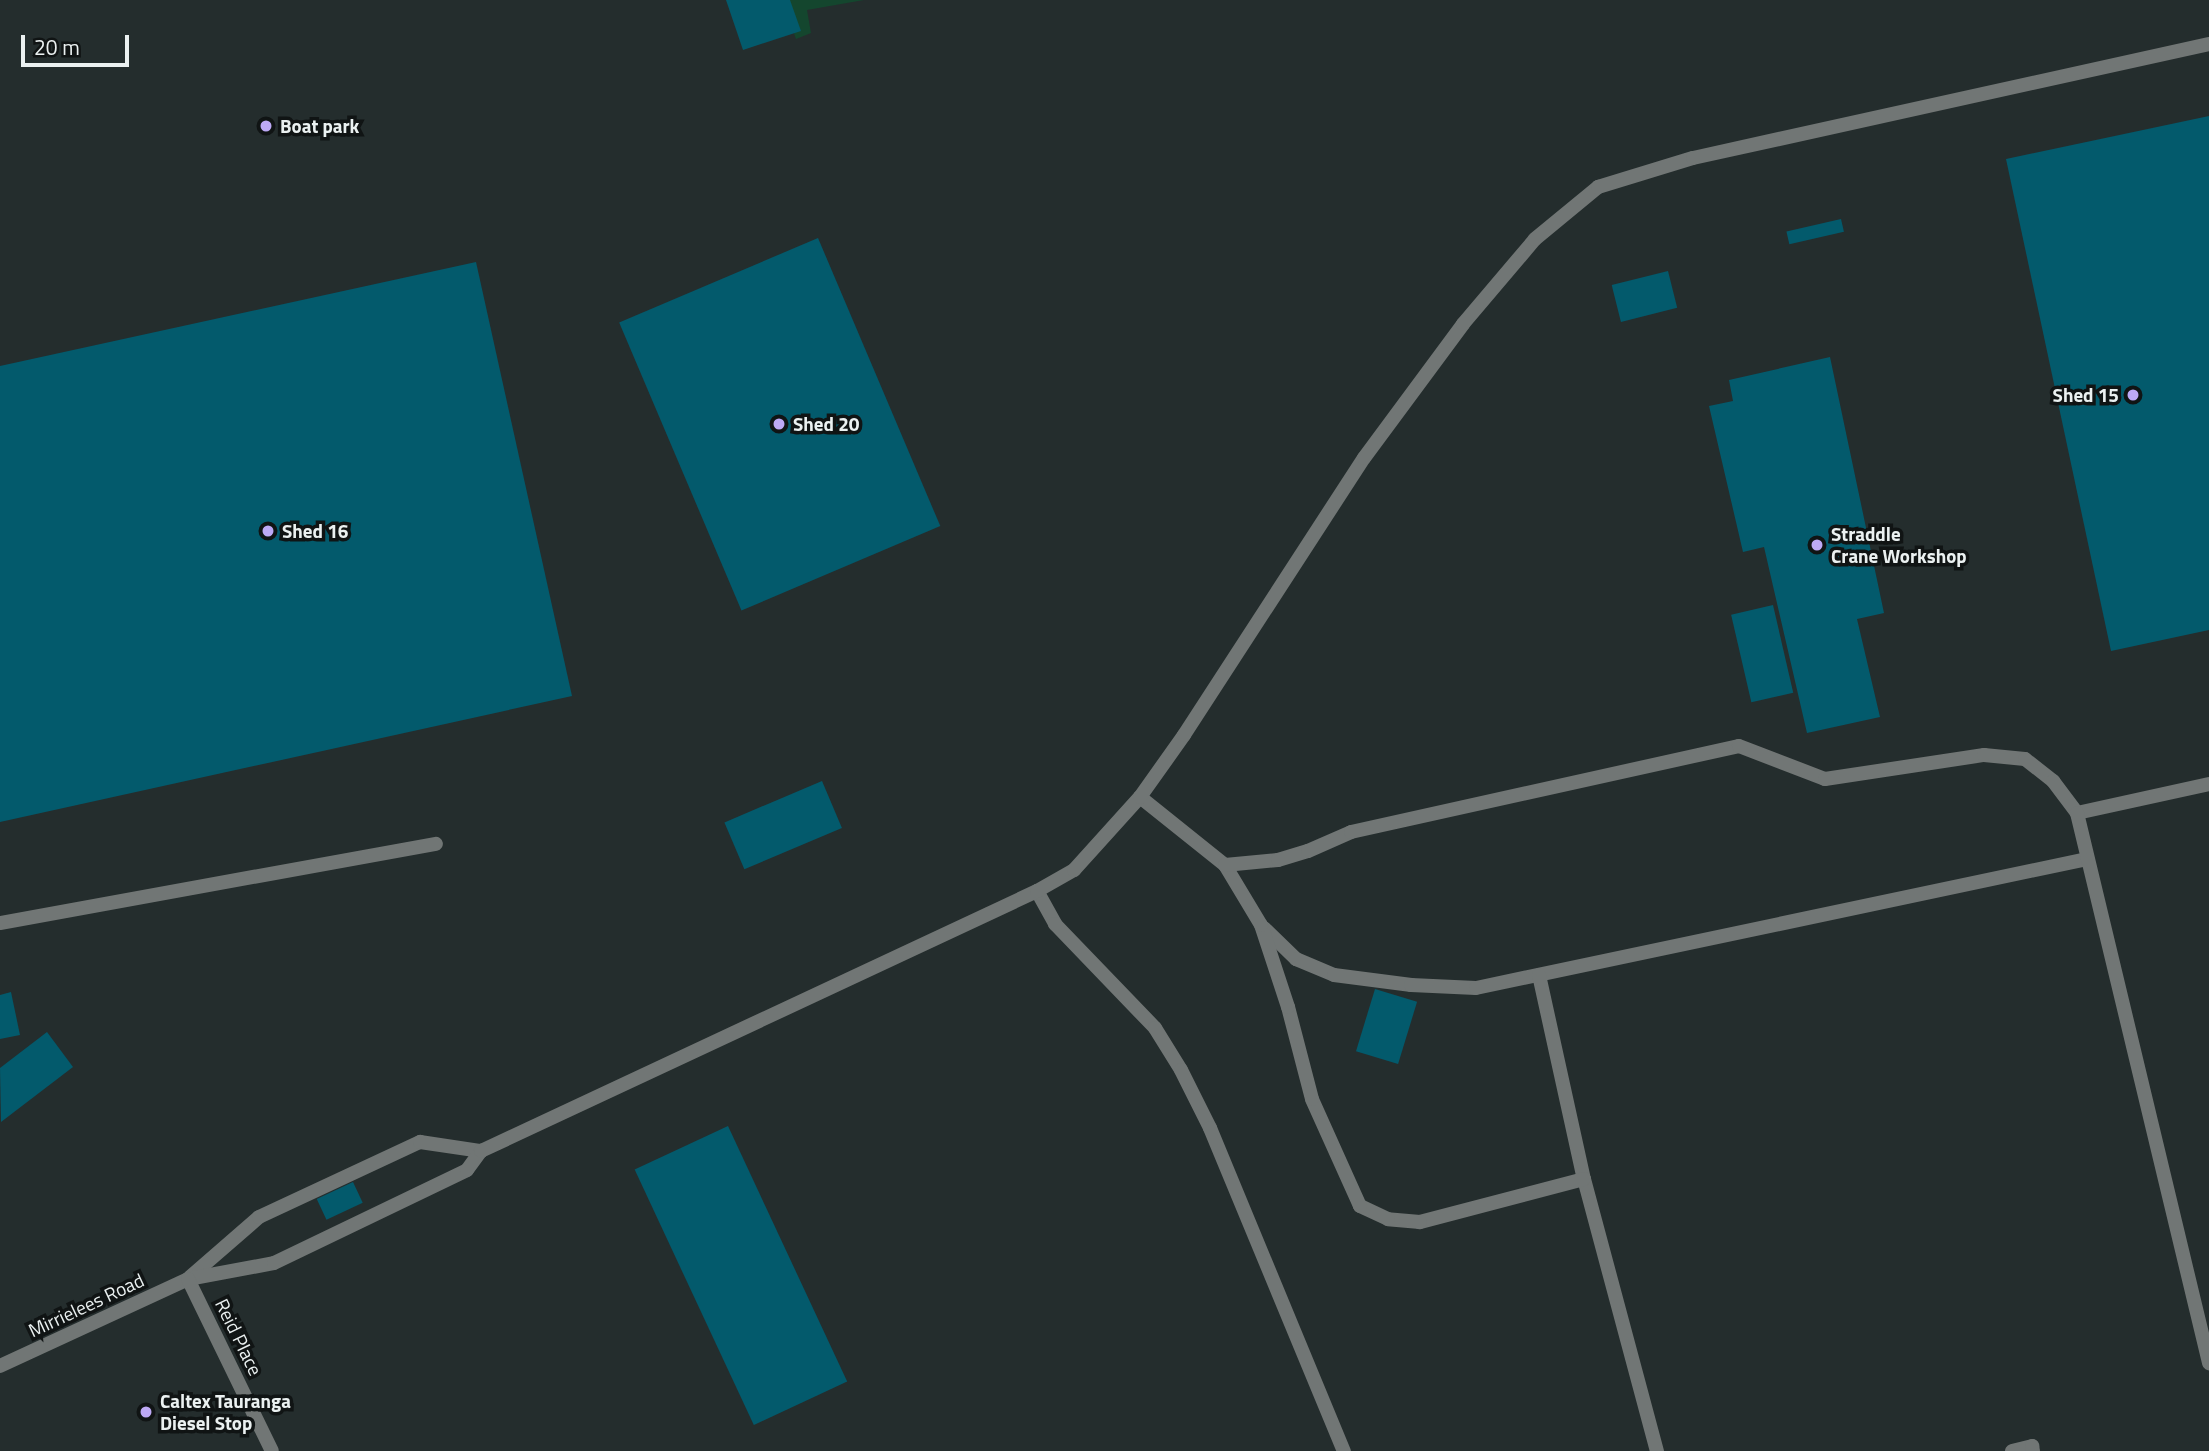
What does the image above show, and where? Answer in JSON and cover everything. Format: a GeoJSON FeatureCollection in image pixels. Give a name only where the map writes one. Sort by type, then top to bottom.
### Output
{"type":"FeatureCollection","features":[{"type":"Feature","properties":{"kind":"street"},"geometry":{"type":"LineString","coordinates":[[188,1279],[274,1263],[467,1170],[481,1152],[1037,891],[1074,870],[1140,797],[1184,735],[1364,458],[1463,324],[1535,239],[1598,187],[1693,158],[2209,44]]}},
{"type":"Feature","properties":{"kind":"street"},"geometry":{"type":"LineString","coordinates":[[1225,865],[1278,860],[1308,851],[1351,832],[1739,746],[1825,779],[1984,755],[2025,759],[2053,781],[2077,813],[2209,1363]]}},
{"type":"Feature","properties":{"kind":"street"},"geometry":{"type":"LineString","coordinates":[[2077,813],[2209,783]]}},
{"type":"Feature","properties":{"kind":"street"},"geometry":{"type":"LineString","coordinates":[[1140,797],[1225,865],[1261,925],[1288,1007],[1311,1099],[1360,1206],[1388,1219],[1420,1222],[1584,1180]]}},
{"type":"Feature","properties":{"kind":"street"},"geometry":{"type":"LineString","coordinates":[[0,923],[436,844]]}},
{"type":"Feature","properties":{"kind":"street"},"geometry":{"type":"LineString","coordinates":[[1261,925],[1296,959],[1334,975],[1412,985],[1476,988],[2087,859]]}},
{"type":"Feature","properties":{"kind":"street"},"geometry":{"type":"LineString","coordinates":[[1037,891],[1055,924],[1155,1028],[1181,1070],[1210,1128],[1344,1451]]}},
{"type":"Feature","properties":{"kind":"street"},"geometry":{"type":"LineString","coordinates":[[1539,975],[1584,1180],[1657,1451]]}},
{"type":"Feature","properties":{"kind":"street"},"geometry":{"type":"LineString","coordinates":[[188,1279],[259,1217],[420,1142],[481,1152]]}},
{"type":"Feature","properties":{"kind":"street","name":"Mirrielees Road"},"geometry":{"type":"LineString","coordinates":[[0,1366],[188,1279]]}},
{"type":"Feature","properties":{"kind":"street","name":"Reid Place"},"geometry":{"type":"LineString","coordinates":[[188,1279],[272,1451]]}},
{"type":"Feature","properties":{"kind":"street"},"geometry":{"type":"LineString","coordinates":[[2012,1451],[2032,1446],[2033,1451]]}},
{"type":"Feature","properties":{"kind":"green space"},"geometry":{"type":"Polygon","coordinates":[[[782,0],[864,0],[807,10],[811,33],[796,39],[782,0]]]}},
{"type":"Feature","properties":{"kind":"building"},"geometry":{"type":"Polygon","coordinates":[[[726,0],[790,0],[801,31],[743,50],[726,0]]]}},
{"type":"Feature","properties":{"kind":"building","name":"Shed 15"},"geometry":{"type":"Polygon","coordinates":[[[2209,116],[2209,630],[2111,651],[2006,159],[2209,116]]]}},
{"type":"Feature","properties":{"kind":"building"},"geometry":{"type":"Polygon","coordinates":[[[1841,219],[1844,232],[1789,244],[1786,232],[1841,219]]]}},
{"type":"Feature","properties":{"kind":"building","name":"Shed 20"},"geometry":{"type":"Polygon","coordinates":[[[818,238],[940,526],[741,611],[619,322],[818,238]]]}},
{"type":"Feature","properties":{"kind":"building","name":"Shed 16"},"geometry":{"type":"Polygon","coordinates":[[[476,262],[572,696],[0,822],[0,366],[476,262]]]}},
{"type":"Feature","properties":{"kind":"building"},"geometry":{"type":"Polygon","coordinates":[[[1668,271],[1677,308],[1621,322],[1612,285],[1668,271]]]}},
{"type":"Feature","properties":{"kind":"building","name":"Straddle Crane Workshop"},"geometry":{"type":"Polygon","coordinates":[[[1830,357],[1884,613],[1857,619],[1880,717],[1807,733],[1764,547],[1743,552],[1709,406],[1733,401],[1729,380],[1830,357]]]}},
{"type":"Feature","properties":{"kind":"building"},"geometry":{"type":"Polygon","coordinates":[[[1773,605],[1793,693],[1751,702],[1731,615],[1773,605]]]}},
{"type":"Feature","properties":{"kind":"building"},"geometry":{"type":"Polygon","coordinates":[[[822,781],[842,828],[744,869],[724,822],[822,781]]]}},
{"type":"Feature","properties":{"kind":"building"},"geometry":{"type":"Polygon","coordinates":[[[1375,989],[1417,1002],[1398,1064],[1356,1051],[1375,989]]]}},
{"type":"Feature","properties":{"kind":"building"},"geometry":{"type":"Polygon","coordinates":[[[11,992],[20,1035],[0,1039],[0,995],[11,992]]]}},
{"type":"Feature","properties":{"kind":"building"},"geometry":{"type":"Polygon","coordinates":[[[47,1032],[73,1067],[1,1122],[0,1068],[47,1032]]]}},
{"type":"Feature","properties":{"kind":"building"},"geometry":{"type":"Polygon","coordinates":[[[728,1126],[847,1382],[754,1425],[635,1170],[728,1126]]]}},
{"type":"Feature","properties":{"kind":"building"},"geometry":{"type":"Polygon","coordinates":[[[353,1182],[363,1203],[326,1220],[317,1199],[353,1182]]]}},
{"type":"Feature","properties":{"kind":"place","name":"Boat park"},"geometry":{"type":"Point","coordinates":[266,126]}},
{"type":"Feature","properties":{"kind":"place","name":"Shed 15"},"geometry":{"type":"Point","coordinates":[2133,395]}},
{"type":"Feature","properties":{"kind":"place","name":"Shed 20"},"geometry":{"type":"Point","coordinates":[779,424]}},
{"type":"Feature","properties":{"kind":"place","name":"Shed 16"},"geometry":{"type":"Point","coordinates":[268,531]}},
{"type":"Feature","properties":{"kind":"place","name":"Straddle Crane Workshop"},"geometry":{"type":"Point","coordinates":[1817,545]}},
{"type":"Feature","properties":{"kind":"place","name":"Caltex Tauranga Diesel Stop"},"geometry":{"type":"Point","coordinates":[146,1412]}}]}
